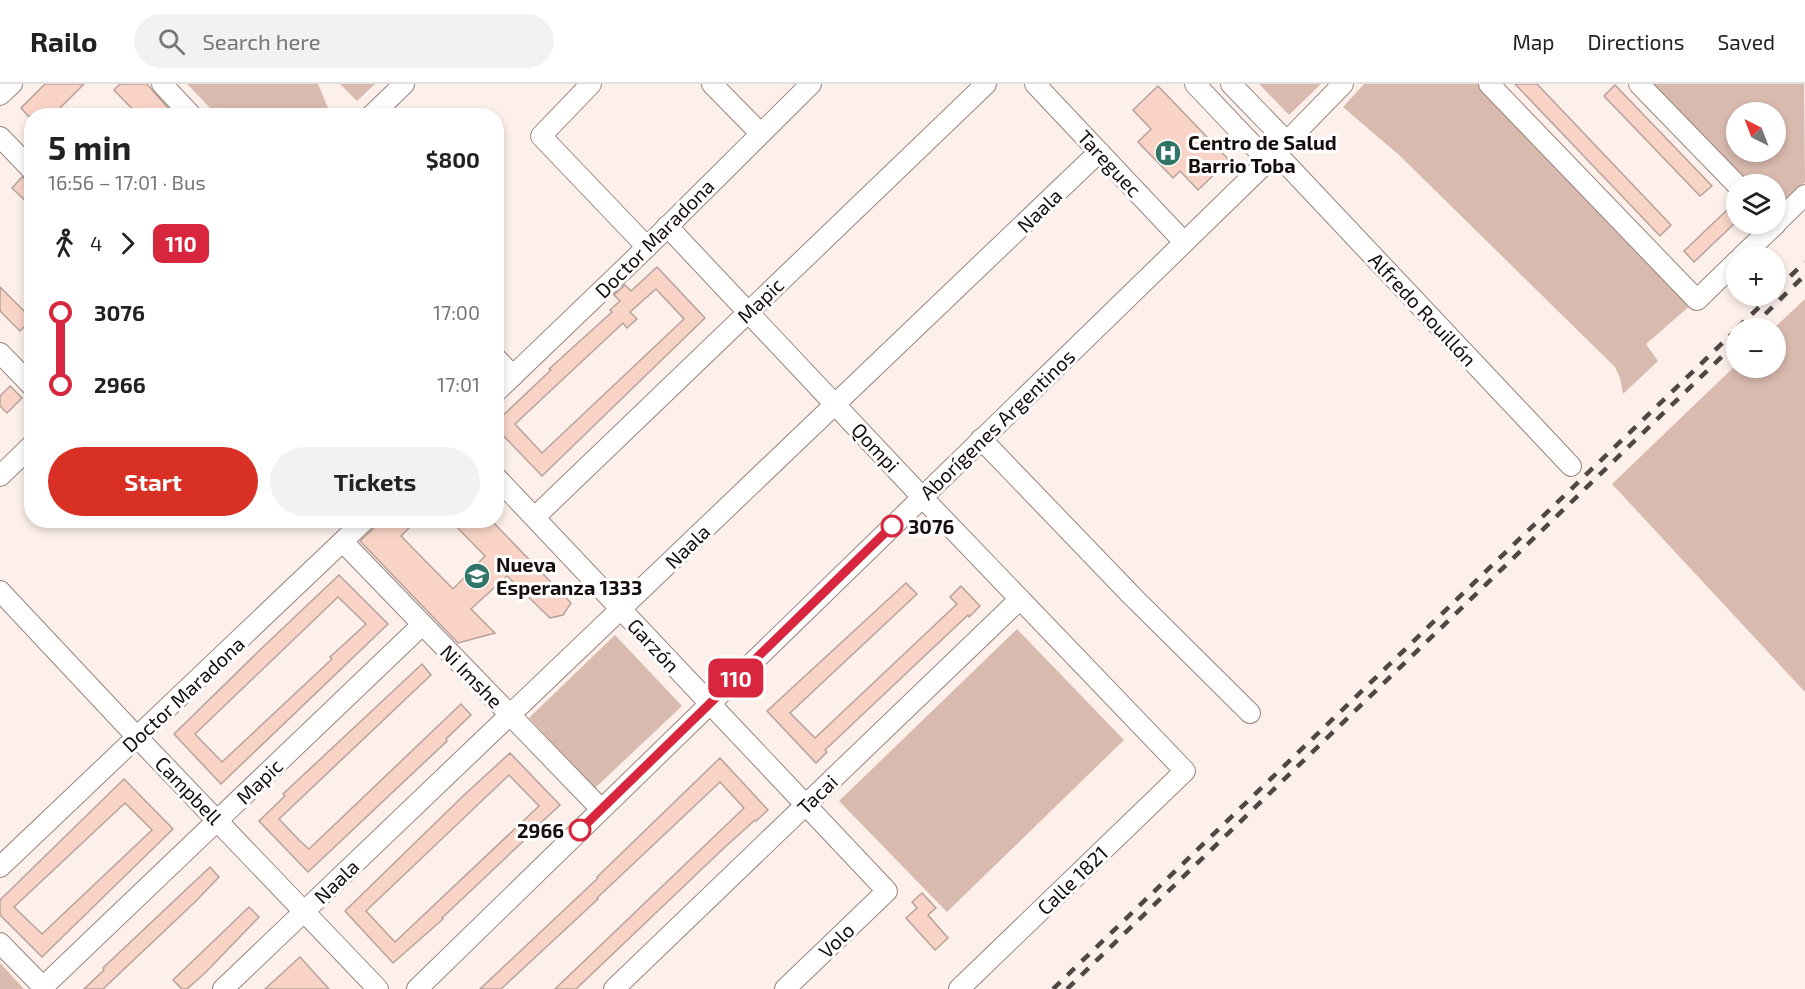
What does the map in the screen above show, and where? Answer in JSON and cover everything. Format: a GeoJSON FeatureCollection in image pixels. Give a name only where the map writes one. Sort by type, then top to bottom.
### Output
{"type":"FeatureCollection","features":[{"type":"Feature","properties":{"kind":"street"},"geometry":{"type":"LineString","coordinates":[[0,95],[12,84]]}},
{"type":"Feature","properties":{"kind":"street"},"geometry":{"type":"LineString","coordinates":[[162,84],[184,108]]}},
{"type":"Feature","properties":{"kind":"street"},"geometry":{"type":"LineString","coordinates":[[379,108],[404,84]]}},
{"type":"Feature","properties":{"kind":"street"},"geometry":{"type":"LineString","coordinates":[[591,84],[541,136],[647,247]]}},
{"type":"Feature","properties":{"kind":"street"},"geometry":{"type":"LineString","coordinates":[[712,84],[760,133]]}},
{"type":"Feature","properties":{"kind":"street","name":"Doctor Maradona"},"geometry":{"type":"LineString","coordinates":[[504,384],[811,84]]}},
{"type":"Feature","properties":{"kind":"street","name":"Mapic"},"geometry":{"type":"LineString","coordinates":[[535,517],[986,84]]}},
{"type":"Feature","properties":{"kind":"street","name":"Tareguec"},"geometry":{"type":"LineString","coordinates":[[1035,84],[1184,242]]}},
{"type":"Feature","properties":{"kind":"street"},"geometry":{"type":"LineString","coordinates":[[1195,84],[1276,151]]}},
{"type":"Feature","properties":{"kind":"street"},"geometry":{"type":"LineString","coordinates":[[1231,84],[1276,151]]}},
{"type":"Feature","properties":{"kind":"street","name":"Aborígenes Argentinos"},"geometry":{"type":"LineString","coordinates":[[417,989],[1184,242],[1343,84]]}},
{"type":"Feature","properties":{"kind":"street"},"geometry":{"type":"LineString","coordinates":[[1489,84],[1696,300],[1726,271]]}},
{"type":"Feature","properties":{"kind":"street"},"geometry":{"type":"LineString","coordinates":[[1639,84],[1726,174]]}},
{"type":"Feature","properties":{"kind":"street"},"geometry":{"type":"LineString","coordinates":[[0,137],[24,162]]}},
{"type":"Feature","properties":{"kind":"street","name":"Alfredo Rouillón"},"geometry":{"type":"LineString","coordinates":[[1276,151],[1572,466]]}},
{"type":"Feature","properties":{"kind":"street","name":"Naala"},"geometry":{"type":"LineString","coordinates":[[224,989],[1099,152]]}},
{"type":"Feature","properties":{"kind":"street"},"geometry":{"type":"LineString","coordinates":[[1786,213],[1805,195]]}},
{"type":"Feature","properties":{"kind":"street","name":"Qompi"},"geometry":{"type":"LineString","coordinates":[[667,226],[922,497],[1185,771]]}},
{"type":"Feature","properties":{"kind":"street"},"geometry":{"type":"LineString","coordinates":[[1752,246],[1765,234]]}},
{"type":"Feature","properties":{"kind":"street"},"geometry":{"type":"LineString","coordinates":[[0,353],[24,378]]}},
{"type":"Feature","properties":{"kind":"street"},"geometry":{"type":"LineString","coordinates":[[504,366],[513,376]]}},
{"type":"Feature","properties":{"kind":"street"},"geometry":{"type":"LineString","coordinates":[[981,439],[1133,597],[1250,713]]}},
{"type":"Feature","properties":{"kind":"street"},"geometry":{"type":"LineString","coordinates":[[0,476],[24,453]]}},
{"type":"Feature","properties":{"kind":"street","name":"Garzón"},"geometry":{"type":"LineString","coordinates":[[504,485],[886,891]]}},
{"type":"Feature","properties":{"kind":"street","name":"Doctor Maradona"},"geometry":{"type":"LineString","coordinates":[[0,867],[357,528]]}},
{"type":"Feature","properties":{"kind":"street","name":"Ni Imshe"},"geometry":{"type":"LineString","coordinates":[[343,542],[601,809]]}},
{"type":"Feature","properties":{"kind":"street","name":"Campbell"},"geometry":{"type":"LineString","coordinates":[[0,591],[136,737],[378,989]]}},
{"type":"Feature","properties":{"kind":"street","name":"Tacai"},"geometry":{"type":"LineString","coordinates":[[614,989],[1020,599]]}},
{"type":"Feature","properties":{"kind":"street","name":"Mapic"},"geometry":{"type":"LineString","coordinates":[[44,988],[422,625]]}},
{"type":"Feature","properties":{"kind":"street","name":"Calle 1821"},"geometry":{"type":"LineString","coordinates":[[959,989],[1185,771]]}},
{"type":"Feature","properties":{"kind":"street","name":"Volo"},"geometry":{"type":"LineString","coordinates":[[784,989],[886,891]]}},
{"type":"Feature","properties":{"kind":"street"},"geometry":{"type":"LineString","coordinates":[[0,943],[44,988]]}},
{"type":"Feature","properties":{"kind":"shaded area"},"geometry":{"type":"Polygon","coordinates":[[[187,84],[318,84],[328,108],[210,108],[187,84]]]}},
{"type":"Feature","properties":{"kind":"shaded area"},"geometry":{"type":"Polygon","coordinates":[[[340,84],[375,84],[357,101],[340,84]]]}},
{"type":"Feature","properties":{"kind":"shaded area"},"geometry":{"type":"Polygon","coordinates":[[[1259,84],[1321,84],[1289,115],[1259,84]]]}},
{"type":"Feature","properties":{"kind":"shaded area"},"geometry":{"type":"Polygon","coordinates":[[[1364,84],[1483,84],[1692,304],[1646,344],[1658,361],[1623,394],[1615,367],[1399,155],[1343,107],[1364,84]]]}},
{"type":"Feature","properties":{"kind":"shaded area"},"geometry":{"type":"Polygon","coordinates":[[[1652,84],[1804,84],[1805,182],[1786,200],[1786,174],[1739,174],[1728,162],[1786,162],[1786,102],[1726,102],[1726,160],[1652,84]]]}},
{"type":"Feature","properties":{"kind":"shaded area"},"geometry":{"type":"Polygon","coordinates":[[[1805,299],[1805,692],[1612,484],[1726,375],[1726,378],[1786,378],[1785,318],[1805,299]]]}},
{"type":"Feature","properties":{"kind":"shaded area"},"geometry":{"type":"Polygon","coordinates":[[[1017,629],[1124,740],[947,912],[839,801],[1017,629]]]}},
{"type":"Feature","properties":{"kind":"shaded area"},"geometry":{"type":"Polygon","coordinates":[[[615,635],[682,706],[595,788],[529,718],[615,635]]]}},
{"type":"Feature","properties":{"kind":"shaded area"},"geometry":{"type":"Polygon","coordinates":[[[0,963],[24,989],[0,989],[0,963]]]}},
{"type":"Feature","properties":{"kind":"building"},"geometry":{"type":"Polygon","coordinates":[[[45,84],[84,84],[60,108],[24,108],[24,111],[21,108],[45,84]]]}},
{"type":"Feature","properties":{"kind":"building"},"geometry":{"type":"Polygon","coordinates":[[[120,84],[147,84],[168,108],[131,108],[114,90],[120,84]]]}},
{"type":"Feature","properties":{"kind":"building"},"geometry":{"type":"Polygon","coordinates":[[[1515,84],[1537,84],[1671,225],[1660,236],[1515,84]]]}},
{"type":"Feature","properties":{"kind":"building"},"geometry":{"type":"Polygon","coordinates":[[[1615,85],[1712,186],[1700,196],[1604,96],[1615,85]]]}},
{"type":"Feature","properties":{"kind":"building"},"geometry":{"type":"Polygon","coordinates":[[[1158,86],[1229,160],[1198,190],[1180,171],[1173,178],[1138,142],[1151,129],[1133,110],[1158,86]]]}},
{"type":"Feature","properties":{"kind":"building"},"geometry":{"type":"Polygon","coordinates":[[[22,177],[24,178],[24,199],[12,188],[22,177]]]}},
{"type":"Feature","properties":{"kind":"building"},"geometry":{"type":"Polygon","coordinates":[[[1726,211],[1726,231],[1694,262],[1684,251],[1726,211]]]}},
{"type":"Feature","properties":{"kind":"building"},"geometry":{"type":"Polygon","coordinates":[[[657,267],[705,318],[542,476],[504,436],[504,414],[551,370],[549,369],[612,312],[610,310],[620,301],[614,295],[625,285],[631,291],[657,267]],[[656,289],[630,312],[637,319],[627,328],[623,323],[515,424],[542,453],[684,319],[656,289]]]}},
{"type":"Feature","properties":{"kind":"building"},"geometry":{"type":"Polygon","coordinates":[[[0,287],[24,311],[24,327],[20,331],[0,311],[0,287]]]}},
{"type":"Feature","properties":{"kind":"building"},"geometry":{"type":"Polygon","coordinates":[[[10,386],[22,398],[7,413],[0,406],[0,396],[10,386]]]}},
{"type":"Feature","properties":{"kind":"building"},"geometry":{"type":"Polygon","coordinates":[[[409,528],[401,536],[453,589],[485,556],[458,528],[499,528],[571,603],[563,615],[550,618],[507,576],[471,609],[495,633],[458,643],[360,541],[373,529],[409,528]]]}},
{"type":"Feature","properties":{"kind":"building"},"geometry":{"type":"Polygon","coordinates":[[[339,575],[388,624],[221,784],[174,734],[339,575]],[[338,597],[195,734],[222,762],[366,624],[338,597]]]}},
{"type":"Feature","properties":{"kind":"building"},"geometry":{"type":"Polygon","coordinates":[[[906,583],[917,594],[790,713],[815,738],[957,604],[950,597],[961,586],[980,606],[825,750],[827,752],[816,763],[767,711],[906,583]]]}},
{"type":"Feature","properties":{"kind":"building"},"geometry":{"type":"Polygon","coordinates":[[[422,664],[431,675],[279,819],[300,841],[309,849],[461,704],[471,715],[446,739],[447,741],[308,872],[259,821],[285,796],[283,794],[422,664]]]}},
{"type":"Feature","properties":{"kind":"building"},"geometry":{"type":"Polygon","coordinates":[[[510,753],[560,805],[443,919],[393,963],[345,911],[510,753]],[[509,775],[366,911],[395,942],[539,806],[509,775]]]}},
{"type":"Feature","properties":{"kind":"building"},"geometry":{"type":"Polygon","coordinates":[[[720,758],[768,810],[725,847],[576,989],[555,989],[744,808],[720,782],[501,989],[480,989],[598,878],[720,758]]]}},
{"type":"Feature","properties":{"kind":"building"},"geometry":{"type":"Polygon","coordinates":[[[124,779],[173,829],[42,957],[0,915],[0,900],[124,779]],[[125,803],[14,907],[42,934],[152,830],[125,803]]]}},
{"type":"Feature","properties":{"kind":"building"},"geometry":{"type":"Polygon","coordinates":[[[210,867],[219,877],[195,902],[103,989],[84,989],[104,970],[103,968],[210,867]]]}},
{"type":"Feature","properties":{"kind":"building"},"geometry":{"type":"Polygon","coordinates":[[[922,893],[936,908],[928,915],[948,938],[935,950],[906,918],[917,908],[912,902],[922,893]]]}},
{"type":"Feature","properties":{"kind":"building"},"geometry":{"type":"Polygon","coordinates":[[[249,907],[259,917],[205,973],[187,989],[182,989],[173,980],[249,907]]]}},
{"type":"Feature","properties":{"kind":"building"},"geometry":{"type":"Polygon","coordinates":[[[300,957],[329,989],[265,989],[300,957]]]}},
{"type":"Feature","properties":{"kind":"railway"},"geometry":{"type":"LineString","coordinates":[[1786,280],[1805,262]]}},
{"type":"Feature","properties":{"kind":"railway"},"geometry":{"type":"LineString","coordinates":[[1761,318],[1805,275]]}},
{"type":"Feature","properties":{"kind":"railway"},"geometry":{"type":"LineString","coordinates":[[1748,318],[1760,306]]}},
{"type":"Feature","properties":{"kind":"railway"},"geometry":{"type":"LineString","coordinates":[[1053,989],[1726,340]]}},
{"type":"Feature","properties":{"kind":"railway"},"geometry":{"type":"LineString","coordinates":[[1067,989],[1726,353]]}},
{"type":"Feature","properties":{"kind":"bus line","name":"110"},"geometry":{"type":"LineString","coordinates":[[580,830],[892,526]]}},
{"type":"Feature","properties":{"kind":"place","name":"Centro de Salud Barrio Toba"},"geometry":{"type":"Point","coordinates":[1168,153]}},
{"type":"Feature","properties":{"kind":"place","name":"3076"},"geometry":{"type":"Point","coordinates":[892,526]}},
{"type":"Feature","properties":{"kind":"place","name":"Nueva Esperanza 1333"},"geometry":{"type":"Point","coordinates":[477,576]}},
{"type":"Feature","properties":{"kind":"place","name":"2966"},"geometry":{"type":"Point","coordinates":[580,830]}}]}
